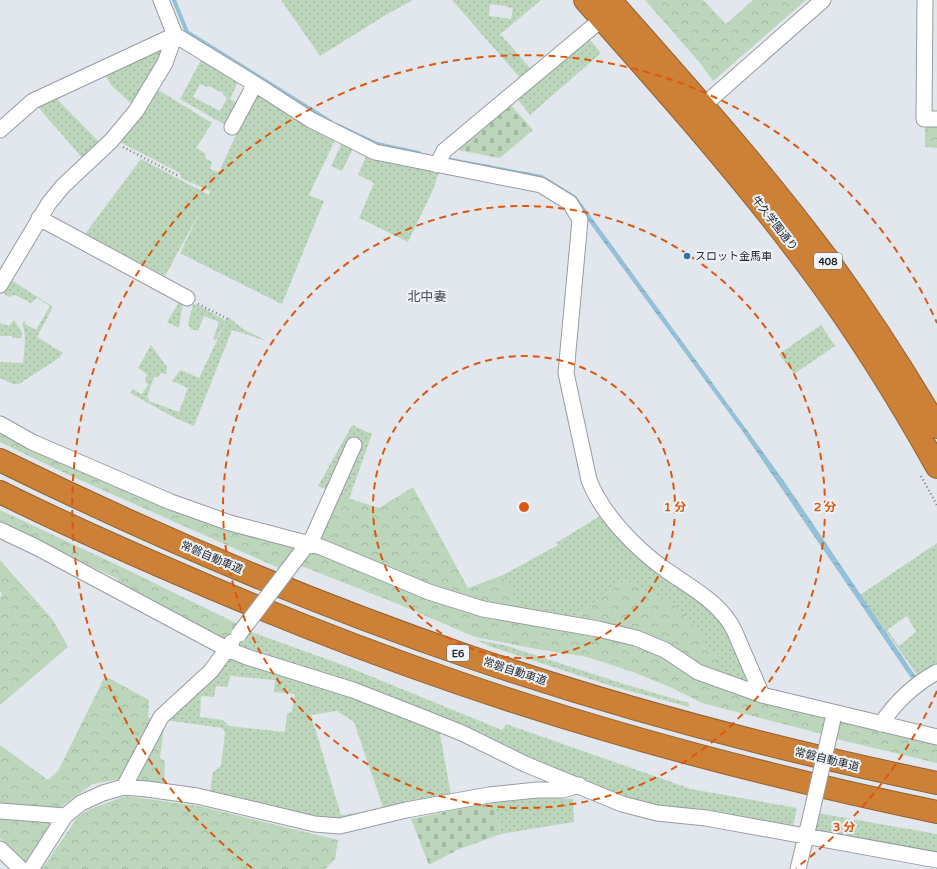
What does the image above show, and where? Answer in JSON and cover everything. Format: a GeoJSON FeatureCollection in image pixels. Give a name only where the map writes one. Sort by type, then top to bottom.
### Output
{"type":"FeatureCollection","features":[{"type":"Feature","properties":{"kind":"highway","name":"牛久学園通り"},"geometry":{"type":"LineString","coordinates":[[585,0],[606,9],[696,112],[773,189],[826,258],[912,384],[937,427]]}},
{"type":"Feature","properties":{"kind":"highway","name":"牛久学園通り"},"geometry":{"type":"LineString","coordinates":[[696,112],[711,143],[783,233],[832,298],[896,395],[937,467]]}},
{"type":"Feature","properties":{"kind":"highway","name":"常磐自動車道"},"geometry":{"type":"LineString","coordinates":[[0,460],[137,525],[236,568],[336,608],[469,657],[618,704],[747,740],[857,767],[937,783]]}},
{"type":"Feature","properties":{"kind":"highway"},"geometry":{"type":"LineString","coordinates":[[0,492],[117,547],[224,594],[330,636],[456,682],[611,731],[743,768],[854,795],[937,812]]}},
{"type":"Feature","properties":{"kind":"street"},"geometry":{"type":"LineString","coordinates":[[161,0],[175,35],[311,120],[375,152],[540,184],[570,203],[580,220],[566,373],[589,480],[593,490],[620,527],[648,557],[708,599],[725,615],[734,630],[762,695]]}},
{"type":"Feature","properties":{"kind":"street"},"geometry":{"type":"LineString","coordinates":[[696,112],[823,0]]}},
{"type":"Feature","properties":{"kind":"street"},"geometry":{"type":"LineString","coordinates":[[925,0],[924,119],[937,119]]}},
{"type":"Feature","properties":{"kind":"street"},"geometry":{"type":"LineString","coordinates":[[437,165],[444,151],[606,9]]}},
{"type":"Feature","properties":{"kind":"street"},"geometry":{"type":"LineString","coordinates":[[0,130],[34,101],[175,35]]}},
{"type":"Feature","properties":{"kind":"street"},"geometry":{"type":"LineString","coordinates":[[0,282],[49,203],[63,186],[111,141],[136,111],[165,63],[175,35]]}},
{"type":"Feature","properties":{"kind":"street"},"geometry":{"type":"LineString","coordinates":[[232,127],[255,84]]}},
{"type":"Feature","properties":{"kind":"street"},"geometry":{"type":"LineString","coordinates":[[39,218],[187,298]]}},
{"type":"Feature","properties":{"kind":"street"},"geometry":{"type":"LineString","coordinates":[[0,424],[32,442],[171,502],[230,523],[264,533],[309,543],[429,592],[483,609],[636,638],[665,650],[698,672],[762,695],[834,716],[881,724],[937,737]]}},
{"type":"Feature","properties":{"kind":"street"},"geometry":{"type":"LineString","coordinates":[[124,787],[161,717],[211,671],[227,648],[309,543],[354,445]]}},
{"type":"Feature","properties":{"kind":"street"},"geometry":{"type":"LineString","coordinates":[[0,530],[36,547],[227,648],[247,657],[353,690],[462,732],[525,764],[622,804],[657,813],[807,832],[937,860]]}},
{"type":"Feature","properties":{"kind":"street"},"geometry":{"type":"LineString","coordinates":[[881,724],[888,714],[920,682],[937,672]]}},
{"type":"Feature","properties":{"kind":"street"},"geometry":{"type":"LineString","coordinates":[[798,869],[834,716]]}},
{"type":"Feature","properties":{"kind":"street"},"geometry":{"type":"LineString","coordinates":[[31,869],[65,816],[81,803],[103,793],[124,787],[148,788],[197,796],[316,824],[335,826],[447,802],[489,795],[537,790],[563,790],[579,785]]}},
{"type":"Feature","properties":{"kind":"street"},"geometry":{"type":"LineString","coordinates":[[0,811],[65,816]]}},
{"type":"Feature","properties":{"kind":"street"},"geometry":{"type":"LineString","coordinates":[[0,849],[21,869]]}},
{"type":"Feature","properties":{"kind":"path"},"geometry":{"type":"LineString","coordinates":[[111,141],[179,176]]}},
{"type":"Feature","properties":{"kind":"path"},"geometry":{"type":"LineString","coordinates":[[187,298],[230,320]]}},
{"type":"Feature","properties":{"kind":"green space"},"geometry":{"type":"Polygon","coordinates":[[[281,0],[413,0],[389,13],[320,56],[281,0]]]}},
{"type":"Feature","properties":{"kind":"green space"},"geometry":{"type":"Polygon","coordinates":[[[452,0],[541,0],[498,36],[501,35],[531,69],[521,79],[452,0]],[[490,4],[489,16],[511,19],[513,8],[490,4]]]}},
{"type":"Feature","properties":{"kind":"green space"},"geometry":{"type":"Polygon","coordinates":[[[645,0],[703,0],[726,24],[753,0],[806,0],[713,81],[700,63],[645,0]]]}},
{"type":"Feature","properties":{"kind":"green space"},"geometry":{"type":"Polygon","coordinates":[[[586,35],[601,53],[530,115],[515,96],[586,35]]]}},
{"type":"Feature","properties":{"kind":"green space"},"geometry":{"type":"Polygon","coordinates":[[[162,47],[165,49],[134,106],[112,86],[104,74],[162,47]]]}},
{"type":"Feature","properties":{"kind":"green space"},"geometry":{"type":"Polygon","coordinates":[[[202,58],[239,80],[230,99],[239,104],[227,126],[180,99],[202,58]],[[200,84],[193,97],[220,111],[227,98],[223,95],[223,93],[209,86],[207,87],[200,84]]]}},
{"type":"Feature","properties":{"kind":"green space"},"geometry":{"type":"Polygon","coordinates":[[[155,88],[212,123],[196,148],[206,154],[205,158],[212,162],[210,169],[219,172],[256,91],[336,138],[309,195],[324,201],[282,304],[180,253],[201,210],[165,276],[85,234],[141,159],[209,195],[210,191],[181,178],[180,173],[118,141],[155,88]]]}},
{"type":"Feature","properties":{"kind":"green space"},"geometry":{"type":"Polygon","coordinates":[[[55,97],[102,145],[85,161],[37,106],[55,97]]]}},
{"type":"Feature","properties":{"kind":"green space"},"geometry":{"type":"Polygon","coordinates":[[[508,102],[533,130],[500,158],[452,149],[508,102]]]}},
{"type":"Feature","properties":{"kind":"green space"},"geometry":{"type":"Polygon","coordinates":[[[937,126],[937,148],[925,147],[925,127],[937,126]]]}},
{"type":"Feature","properties":{"kind":"green space"},"geometry":{"type":"Polygon","coordinates":[[[343,141],[354,146],[342,171],[331,166],[343,141]]]}},
{"type":"Feature","properties":{"kind":"green space"},"geometry":{"type":"Polygon","coordinates":[[[367,154],[440,170],[432,192],[408,242],[359,218],[374,183],[358,175],[367,154]]]}},
{"type":"Feature","properties":{"kind":"green space"},"geometry":{"type":"Polygon","coordinates":[[[8,278],[53,307],[37,337],[63,353],[59,358],[19,384],[13,384],[0,378],[0,362],[23,363],[25,338],[22,324],[25,321],[25,324],[36,330],[50,306],[37,298],[31,303],[15,295],[9,297],[1,292],[8,278]]]}},
{"type":"Feature","properties":{"kind":"green space"},"geometry":{"type":"Polygon","coordinates":[[[181,299],[183,301],[179,328],[167,322],[181,299]]]}},
{"type":"Feature","properties":{"kind":"green space"},"geometry":{"type":"Polygon","coordinates":[[[193,304],[198,305],[226,321],[216,340],[213,339],[219,322],[204,316],[198,331],[191,329],[188,324],[193,304]]]}},
{"type":"Feature","properties":{"kind":"green space"},"geometry":{"type":"Polygon","coordinates":[[[228,317],[243,329],[267,341],[232,330],[194,426],[175,418],[130,393],[132,389],[142,394],[148,385],[145,381],[147,374],[138,368],[151,345],[167,367],[166,374],[161,373],[158,377],[154,377],[147,397],[149,401],[179,412],[188,388],[172,381],[181,370],[199,378],[228,317]]]}},
{"type":"Feature","properties":{"kind":"green space"},"geometry":{"type":"Polygon","coordinates":[[[14,320],[22,332],[22,338],[0,336],[0,323],[9,326],[14,320]]]}},
{"type":"Feature","properties":{"kind":"green space"},"geometry":{"type":"Polygon","coordinates":[[[821,325],[835,346],[794,374],[779,354],[821,325]]]}},
{"type":"Feature","properties":{"kind":"green space"},"geometry":{"type":"Polygon","coordinates":[[[352,425],[372,434],[349,499],[318,486],[352,425]]]}},
{"type":"Feature","properties":{"kind":"green space"},"geometry":{"type":"Polygon","coordinates":[[[0,429],[296,545],[297,550],[281,569],[71,476],[0,442],[0,429]]]}},
{"type":"Feature","properties":{"kind":"green space"},"geometry":{"type":"Polygon","coordinates":[[[413,487],[468,588],[503,575],[519,608],[473,600],[433,589],[321,541],[320,535],[338,495],[379,508],[413,487]]]}},
{"type":"Feature","properties":{"kind":"green space"},"geometry":{"type":"Polygon","coordinates":[[[0,510],[238,624],[228,640],[223,641],[117,582],[118,579],[0,524],[0,510]]]}},
{"type":"Feature","properties":{"kind":"green space"},"geometry":{"type":"Polygon","coordinates":[[[603,514],[726,624],[752,686],[716,673],[703,648],[706,638],[675,605],[625,580],[572,619],[519,608],[503,575],[558,545],[556,543],[603,514]]]}},
{"type":"Feature","properties":{"kind":"green space"},"geometry":{"type":"Polygon","coordinates":[[[937,543],[937,667],[918,676],[860,595],[937,543]],[[907,616],[887,630],[899,646],[916,632],[907,616]]]}},
{"type":"Feature","properties":{"kind":"green space"},"geometry":{"type":"Polygon","coordinates":[[[309,550],[433,597],[626,641],[659,653],[696,676],[753,700],[828,716],[826,735],[702,703],[670,687],[633,672],[587,657],[475,637],[398,604],[299,565],[309,550]]]}},
{"type":"Feature","properties":{"kind":"green space"},"geometry":{"type":"Polygon","coordinates":[[[0,560],[53,620],[68,647],[0,705],[0,598],[2,594],[0,591],[0,560]]]}},
{"type":"Feature","properties":{"kind":"green space"},"geometry":{"type":"Polygon","coordinates":[[[625,580],[675,605],[706,638],[703,648],[719,654],[716,673],[572,619],[625,580]]]}},
{"type":"Feature","properties":{"kind":"green space"},"geometry":{"type":"Polygon","coordinates":[[[249,631],[348,667],[502,730],[506,724],[691,789],[797,808],[793,825],[720,813],[660,808],[620,797],[441,717],[238,648],[239,643],[249,631]]]}},
{"type":"Feature","properties":{"kind":"green space"},"geometry":{"type":"Polygon","coordinates":[[[477,640],[504,645],[627,685],[689,703],[689,707],[608,685],[489,646],[477,640]]]}},
{"type":"Feature","properties":{"kind":"green space"},"geometry":{"type":"Polygon","coordinates":[[[231,659],[245,662],[326,687],[439,728],[451,796],[341,819],[327,820],[210,791],[213,772],[221,766],[225,732],[222,728],[165,720],[224,660],[231,659]],[[230,676],[228,687],[216,686],[214,697],[201,696],[200,717],[223,720],[229,726],[285,732],[287,714],[292,711],[295,694],[274,692],[275,680],[230,676]],[[337,711],[311,715],[341,815],[384,810],[354,722],[337,711]]]}},
{"type":"Feature","properties":{"kind":"green space"},"geometry":{"type":"Polygon","coordinates":[[[105,676],[149,700],[148,717],[152,720],[120,779],[93,784],[58,809],[0,807],[0,745],[48,780],[58,771],[105,676]]]}},
{"type":"Feature","properties":{"kind":"green space"},"geometry":{"type":"Polygon","coordinates":[[[165,720],[160,758],[165,761],[164,784],[133,781],[165,720]]]}},
{"type":"Feature","properties":{"kind":"green space"},"geometry":{"type":"Polygon","coordinates":[[[838,720],[937,743],[937,763],[832,738],[838,720]]]}},
{"type":"Feature","properties":{"kind":"green space"},"geometry":{"type":"Polygon","coordinates":[[[126,796],[199,806],[338,840],[335,859],[325,869],[42,869],[77,818],[90,809],[126,796]]]}},
{"type":"Feature","properties":{"kind":"green space"},"geometry":{"type":"Polygon","coordinates":[[[538,798],[573,799],[574,822],[501,834],[494,803],[538,798]]]}},
{"type":"Feature","properties":{"kind":"green space"},"geometry":{"type":"Polygon","coordinates":[[[494,803],[501,834],[457,850],[429,865],[411,819],[494,803]]]}},
{"type":"Feature","properties":{"kind":"green space"},"geometry":{"type":"Polygon","coordinates":[[[817,813],[937,834],[937,854],[818,834],[813,830],[817,813]]]}},
{"type":"Feature","properties":{"kind":"green space"},"geometry":{"type":"Polygon","coordinates":[[[0,817],[53,820],[54,823],[27,864],[0,838],[0,817]]]}},
{"type":"Feature","properties":{"kind":"water"},"geometry":{"type":"Polygon","coordinates":[[[446,157],[542,175],[576,196],[784,481],[917,678],[913,681],[743,432],[573,200],[446,162],[446,157]]]}},
{"type":"Feature","properties":{"kind":"waterway"},"geometry":{"type":"LineString","coordinates":[[174,0],[187,32],[331,122]]}},
{"type":"Feature","properties":{"kind":"waterway"},"geometry":{"type":"LineString","coordinates":[[337,125],[377,144],[419,153]]}},
{"type":"Feature","properties":{"kind":"place","name":"スロット金馬車"},"geometry":{"type":"Point","coordinates":[687,256]}},
{"type":"Feature","properties":{"kind":"district","name":"北中妻"},"geometry":{"type":"Point","coordinates":[427,296]}}]}
